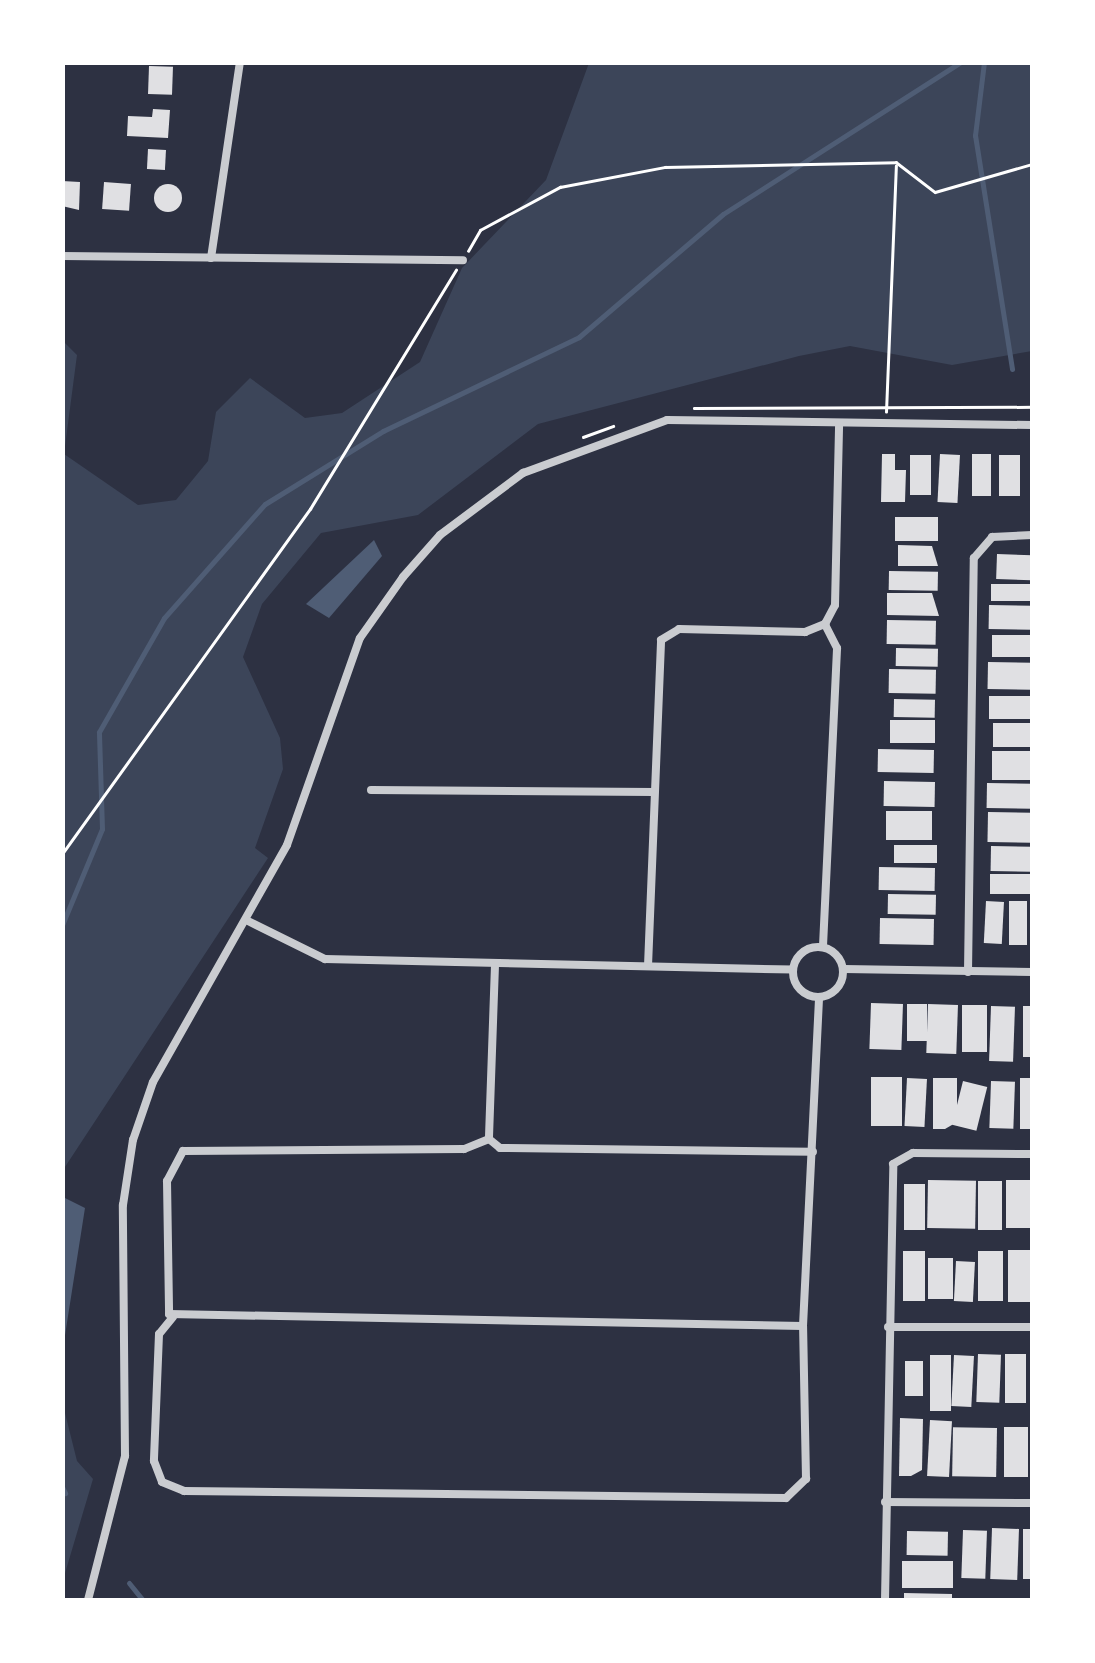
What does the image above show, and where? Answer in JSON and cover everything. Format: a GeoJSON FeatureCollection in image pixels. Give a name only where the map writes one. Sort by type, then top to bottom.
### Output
{"type":"FeatureCollection","features":[{"type":"Feature","properties":{"kind":"street"},"geometry":{"type":"LineString","coordinates":[[211,258],[240,62]]}},
{"type":"Feature","properties":{"kind":"street"},"geometry":{"type":"LineString","coordinates":[[62,256],[462,260]]}},
{"type":"Feature","properties":{"kind":"street"},"geometry":{"type":"LineString","coordinates":[[88,1600],[114,1525],[124,1456],[122,1204],[133,1140],[153,1082],[248,922],[286,846],[360,638],[440,535],[523,473],[610,435],[667,420],[1032,425]]}},
{"type":"Feature","properties":{"kind":"street"},"geometry":{"type":"LineString","coordinates":[[648,966],[654,792],[666,633],[805,632],[825,624],[835,605],[839,424]]}},
{"type":"Feature","properties":{"kind":"street"},"geometry":{"type":"LineString","coordinates":[[968,972],[974,558],[992,537],[1032,536]]}},
{"type":"Feature","properties":{"kind":"street"},"geometry":{"type":"LineString","coordinates":[[825,624],[838,648],[822,946],[844,969],[1032,972]]}},
{"type":"Feature","properties":{"kind":"street"},"geometry":{"type":"LineString","coordinates":[[371,790],[654,792]]}},
{"type":"Feature","properties":{"kind":"street"},"geometry":{"type":"LineString","coordinates":[[248,922],[325,960],[793,970]]}},
{"type":"Feature","properties":{"kind":"street"},"geometry":{"type":"LineString","coordinates":[[819,998],[797,986],[793,970],[806,949],[822,946]]}},
{"type":"Feature","properties":{"kind":"street"},"geometry":{"type":"LineString","coordinates":[[489,1139],[495,965]]}},
{"type":"Feature","properties":{"kind":"street"},"geometry":{"type":"LineString","coordinates":[[819,998],[834,992],[844,969]]}},
{"type":"Feature","properties":{"kind":"street"},"geometry":{"type":"LineString","coordinates":[[489,1139],[464,1149],[183,1151],[167,1181],[174,1317],[159,1334],[154,1461],[162,1482],[184,1491],[786,1498],[806,1478],[803,1326],[819,998]]}},
{"type":"Feature","properties":{"kind":"street"},"geometry":{"type":"LineString","coordinates":[[489,1139],[500,1148],[813,1152]]}},
{"type":"Feature","properties":{"kind":"street"},"geometry":{"type":"LineString","coordinates":[[885,1600],[889,1179],[902,1155],[1032,1154]]}},
{"type":"Feature","properties":{"kind":"street"},"geometry":{"type":"LineString","coordinates":[[174,1317],[803,1326]]}},
{"type":"Feature","properties":{"kind":"street"},"geometry":{"type":"LineString","coordinates":[[888,1327],[1032,1327]]}},
{"type":"Feature","properties":{"kind":"street"},"geometry":{"type":"LineString","coordinates":[[885,1502],[1032,1503]]}},
{"type":"Feature","properties":{"kind":"path"},"geometry":{"type":"LineString","coordinates":[[62,854],[310,509],[480,230],[560,187],[665,167],[896,162],[935,192],[1032,164]]}},
{"type":"Feature","properties":{"kind":"path"},"geometry":{"type":"LineString","coordinates":[[885,424],[896,162]]}},
{"type":"Feature","properties":{"kind":"path"},"geometry":{"type":"LineString","coordinates":[[681,409],[886,404],[1032,406]]}},
{"type":"Feature","properties":{"kind":"path"},"geometry":{"type":"LineString","coordinates":[[565,446],[632,422]]}},
{"type":"Feature","properties":{"kind":"shaded area"},"geometry":{"type":"Polygon","coordinates":[[[589,63],[1032,63],[1032,351],[952,365],[850,346],[799,356],[538,424],[418,515],[321,533],[262,604],[243,657],[280,738],[283,769],[255,848],[268,858],[63,1170],[63,341],[77,355],[64,454],[138,505],[176,500],[208,461],[216,412],[250,378],[305,418],[342,413],[420,362],[462,268],[546,180],[589,63]]]}},
{"type":"Feature","properties":{"kind":"shaded area"},"geometry":{"type":"Polygon","coordinates":[[[374,540],[382,556],[329,618],[306,604],[374,540]]]}},
{"type":"Feature","properties":{"kind":"shaded area"},"geometry":{"type":"Polygon","coordinates":[[[62,1197],[85,1208],[63,1348],[62,1197]]]}},
{"type":"Feature","properties":{"kind":"shaded area"},"geometry":{"type":"Polygon","coordinates":[[[63,1405],[77,1461],[93,1479],[63,1580],[63,1405]]]}},
{"type":"Feature","properties":{"kind":"building"},"geometry":{"type":"Polygon","coordinates":[[[149,66],[173,67],[172,95],[148,94],[149,66]]]}},
{"type":"Feature","properties":{"kind":"building"},"geometry":{"type":"Polygon","coordinates":[[[153,109],[170,110],[168,138],[127,136],[128,116],[152,117],[153,109]]]}},
{"type":"Feature","properties":{"kind":"building"},"geometry":{"type":"Polygon","coordinates":[[[148,149],[166,150],[165,170],[147,169],[148,149]]]}},
{"type":"Feature","properties":{"kind":"building"},"geometry":{"type":"Polygon","coordinates":[[[62,181],[80,182],[79,210],[62,206],[62,181]]]}},
{"type":"Feature","properties":{"kind":"building"},"geometry":{"type":"Polygon","coordinates":[[[104,182],[131,184],[129,211],[102,209],[104,182]]]}},
{"type":"Feature","properties":{"kind":"building"},"geometry":{"type":"Polygon","coordinates":[[[168,184],[178,188],[182,198],[178,208],[168,212],[158,208],[154,198],[158,188],[168,184]]]}},
{"type":"Feature","properties":{"kind":"building"},"geometry":{"type":"Polygon","coordinates":[[[882,454],[895,454],[895,470],[906,470],[905,502],[881,502],[882,454]]]}},
{"type":"Feature","properties":{"kind":"building"},"geometry":{"type":"Polygon","coordinates":[[[940,454],[960,455],[957,503],[937,502],[940,454]]]}},
{"type":"Feature","properties":{"kind":"building"},"geometry":{"type":"Polygon","coordinates":[[[972,454],[991,454],[991,496],[972,496],[972,454]]]}},
{"type":"Feature","properties":{"kind":"building"},"geometry":{"type":"Polygon","coordinates":[[[910,455],[931,455],[931,495],[910,495],[910,455]]]}},
{"type":"Feature","properties":{"kind":"building"},"geometry":{"type":"Polygon","coordinates":[[[999,455],[1020,455],[1020,496],[999,496],[999,455]]]}},
{"type":"Feature","properties":{"kind":"building"},"geometry":{"type":"Polygon","coordinates":[[[895,517],[938,517],[938,541],[895,541],[895,517]]]}},
{"type":"Feature","properties":{"kind":"building"},"geometry":{"type":"Polygon","coordinates":[[[898,545],[932,546],[938,566],[898,566],[898,545]]]}},
{"type":"Feature","properties":{"kind":"building"},"geometry":{"type":"Polygon","coordinates":[[[997,554],[1032,555],[1031,580],[996,579],[997,554]]]}},
{"type":"Feature","properties":{"kind":"building"},"geometry":{"type":"Polygon","coordinates":[[[889,571],[938,572],[938,591],[889,590],[889,571]]]}},
{"type":"Feature","properties":{"kind":"building"},"geometry":{"type":"Polygon","coordinates":[[[991,584],[1032,584],[1032,601],[991,601],[991,584]]]}},
{"type":"Feature","properties":{"kind":"building"},"geometry":{"type":"Polygon","coordinates":[[[887,593],[932,593],[939,616],[887,615],[887,593]]]}},
{"type":"Feature","properties":{"kind":"building"},"geometry":{"type":"Polygon","coordinates":[[[989,605],[1032,606],[1032,630],[989,629],[989,605]]]}},
{"type":"Feature","properties":{"kind":"building"},"geometry":{"type":"Polygon","coordinates":[[[887,620],[936,621],[936,645],[887,644],[887,620]]]}},
{"type":"Feature","properties":{"kind":"building"},"geometry":{"type":"Polygon","coordinates":[[[992,635],[1032,635],[1032,657],[992,657],[992,635]]]}},
{"type":"Feature","properties":{"kind":"building"},"geometry":{"type":"Polygon","coordinates":[[[896,648],[938,649],[938,667],[896,666],[896,648]]]}},
{"type":"Feature","properties":{"kind":"building"},"geometry":{"type":"Polygon","coordinates":[[[988,662],[1032,663],[1032,690],[988,689],[988,662]]]}},
{"type":"Feature","properties":{"kind":"building"},"geometry":{"type":"Polygon","coordinates":[[[889,669],[936,670],[936,694],[889,693],[889,669]]]}},
{"type":"Feature","properties":{"kind":"building"},"geometry":{"type":"Polygon","coordinates":[[[989,696],[1032,696],[1032,719],[989,719],[989,696]]]}},
{"type":"Feature","properties":{"kind":"building"},"geometry":{"type":"Polygon","coordinates":[[[894,699],[935,700],[935,718],[894,717],[894,699]]]}},
{"type":"Feature","properties":{"kind":"building"},"geometry":{"type":"Polygon","coordinates":[[[890,720],[935,720],[935,743],[890,743],[890,720]]]}},
{"type":"Feature","properties":{"kind":"building"},"geometry":{"type":"Polygon","coordinates":[[[993,723],[1032,723],[1032,747],[993,747],[993,723]]]}},
{"type":"Feature","properties":{"kind":"building"},"geometry":{"type":"Polygon","coordinates":[[[878,749],[934,750],[934,773],[878,772],[878,749]]]}},
{"type":"Feature","properties":{"kind":"building"},"geometry":{"type":"Polygon","coordinates":[[[992,751],[1032,751],[1032,780],[992,780],[992,751]]]}},
{"type":"Feature","properties":{"kind":"building"},"geometry":{"type":"Polygon","coordinates":[[[884,781],[935,782],[935,807],[884,806],[884,781]]]}},
{"type":"Feature","properties":{"kind":"building"},"geometry":{"type":"Polygon","coordinates":[[[987,783],[1032,784],[1032,809],[987,808],[987,783]]]}},
{"type":"Feature","properties":{"kind":"building"},"geometry":{"type":"Polygon","coordinates":[[[886,811],[932,811],[932,840],[886,840],[886,811]]]}},
{"type":"Feature","properties":{"kind":"building"},"geometry":{"type":"Polygon","coordinates":[[[988,812],[1032,813],[1031,843],[987,842],[988,812]]]}},
{"type":"Feature","properties":{"kind":"building"},"geometry":{"type":"Polygon","coordinates":[[[894,845],[937,845],[937,863],[894,863],[894,845]]]}},
{"type":"Feature","properties":{"kind":"building"},"geometry":{"type":"Polygon","coordinates":[[[991,846],[1032,847],[1032,872],[991,871],[991,846]]]}},
{"type":"Feature","properties":{"kind":"building"},"geometry":{"type":"Polygon","coordinates":[[[879,867],[935,868],[935,891],[879,890],[879,867]]]}},
{"type":"Feature","properties":{"kind":"building"},"geometry":{"type":"Polygon","coordinates":[[[990,874],[1032,874],[1032,894],[990,894],[990,874]]]}},
{"type":"Feature","properties":{"kind":"building"},"geometry":{"type":"Polygon","coordinates":[[[888,894],[936,895],[936,915],[888,914],[888,894]]]}},
{"type":"Feature","properties":{"kind":"building"},"geometry":{"type":"Polygon","coordinates":[[[986,901],[1004,902],[1002,944],[984,943],[986,901]]]}},
{"type":"Feature","properties":{"kind":"building"},"geometry":{"type":"Polygon","coordinates":[[[1009,901],[1027,901],[1027,945],[1009,945],[1009,901]]]}},
{"type":"Feature","properties":{"kind":"building"},"geometry":{"type":"Polygon","coordinates":[[[880,918],[934,919],[934,945],[880,944],[880,918]]]}},
{"type":"Feature","properties":{"kind":"building"},"geometry":{"type":"Polygon","coordinates":[[[871,1003],[903,1004],[901,1050],[869,1049],[871,1003]]]}},
{"type":"Feature","properties":{"kind":"building"},"geometry":{"type":"Polygon","coordinates":[[[907,1004],[927,1004],[927,1041],[907,1041],[907,1004]]]}},
{"type":"Feature","properties":{"kind":"building"},"geometry":{"type":"Polygon","coordinates":[[[928,1004],[958,1005],[956,1054],[926,1053],[928,1004]]]}},
{"type":"Feature","properties":{"kind":"building"},"geometry":{"type":"Polygon","coordinates":[[[962,1005],[987,1005],[987,1052],[962,1052],[962,1005]]]}},
{"type":"Feature","properties":{"kind":"building"},"geometry":{"type":"Polygon","coordinates":[[[991,1006],[1015,1007],[1013,1062],[989,1061],[991,1006]]]}},
{"type":"Feature","properties":{"kind":"building"},"geometry":{"type":"Polygon","coordinates":[[[1023,1006],[1032,1006],[1032,1057],[1023,1057],[1023,1006]]]}},
{"type":"Feature","properties":{"kind":"building"},"geometry":{"type":"Polygon","coordinates":[[[871,1077],[902,1077],[902,1126],[871,1126],[871,1077]]]}},
{"type":"Feature","properties":{"kind":"building"},"geometry":{"type":"Polygon","coordinates":[[[907,1078],[927,1079],[924,1127],[904,1126],[907,1078]]]}},
{"type":"Feature","properties":{"kind":"building"},"geometry":{"type":"Polygon","coordinates":[[[933,1078],[957,1078],[957,1122],[945,1129],[933,1129],[933,1078]]]}},
{"type":"Feature","properties":{"kind":"building"},"geometry":{"type":"Polygon","coordinates":[[[1020,1078],[1032,1078],[1032,1129],[1020,1129],[1020,1078]]]}},
{"type":"Feature","properties":{"kind":"building"},"geometry":{"type":"Polygon","coordinates":[[[963,1081],[987,1087],[976,1131],[952,1125],[963,1081]]]}},
{"type":"Feature","properties":{"kind":"building"},"geometry":{"type":"Polygon","coordinates":[[[991,1081],[1015,1082],[1013,1129],[989,1128],[991,1081]]]}},
{"type":"Feature","properties":{"kind":"building"},"geometry":{"type":"Polygon","coordinates":[[[928,1180],[976,1181],[975,1229],[927,1228],[928,1180]]]}},
{"type":"Feature","properties":{"kind":"building"},"geometry":{"type":"Polygon","coordinates":[[[1006,1180],[1030,1180],[1030,1228],[1006,1228],[1006,1180]]]}},
{"type":"Feature","properties":{"kind":"building"},"geometry":{"type":"Polygon","coordinates":[[[978,1181],[1002,1181],[1002,1230],[978,1230],[978,1181]]]}},
{"type":"Feature","properties":{"kind":"building"},"geometry":{"type":"Polygon","coordinates":[[[904,1184],[925,1184],[925,1230],[904,1230],[904,1184]]]}},
{"type":"Feature","properties":{"kind":"building"},"geometry":{"type":"Polygon","coordinates":[[[1008,1250],[1030,1250],[1030,1302],[1008,1302],[1008,1250]]]}},
{"type":"Feature","properties":{"kind":"building"},"geometry":{"type":"Polygon","coordinates":[[[903,1251],[925,1251],[925,1301],[903,1301],[903,1251]]]}},
{"type":"Feature","properties":{"kind":"building"},"geometry":{"type":"Polygon","coordinates":[[[978,1251],[1003,1251],[1003,1301],[978,1301],[978,1251]]]}},
{"type":"Feature","properties":{"kind":"building"},"geometry":{"type":"Polygon","coordinates":[[[928,1258],[953,1258],[953,1299],[928,1299],[928,1258]]]}},
{"type":"Feature","properties":{"kind":"building"},"geometry":{"type":"Polygon","coordinates":[[[956,1261],[975,1262],[973,1302],[954,1301],[956,1261]]]}},
{"type":"Feature","properties":{"kind":"building"},"geometry":{"type":"Polygon","coordinates":[[[978,1354],[1001,1355],[999,1403],[976,1402],[978,1354]]]}},
{"type":"Feature","properties":{"kind":"building"},"geometry":{"type":"Polygon","coordinates":[[[1005,1354],[1026,1354],[1026,1403],[1005,1403],[1005,1354]]]}},
{"type":"Feature","properties":{"kind":"building"},"geometry":{"type":"Polygon","coordinates":[[[930,1355],[951,1355],[951,1411],[930,1411],[930,1355]]]}},
{"type":"Feature","properties":{"kind":"building"},"geometry":{"type":"Polygon","coordinates":[[[954,1355],[974,1356],[971,1407],[951,1406],[954,1355]]]}},
{"type":"Feature","properties":{"kind":"building"},"geometry":{"type":"Polygon","coordinates":[[[905,1361],[923,1361],[923,1396],[905,1396],[905,1361]]]}},
{"type":"Feature","properties":{"kind":"building"},"geometry":{"type":"Polygon","coordinates":[[[900,1418],[923,1419],[922,1470],[911,1476],[899,1476],[900,1418]]]}},
{"type":"Feature","properties":{"kind":"building"},"geometry":{"type":"Polygon","coordinates":[[[930,1420],[952,1421],[949,1477],[927,1476],[930,1420]]]}},
{"type":"Feature","properties":{"kind":"building"},"geometry":{"type":"Polygon","coordinates":[[[953,1427],[997,1428],[996,1477],[952,1476],[953,1427]]]}},
{"type":"Feature","properties":{"kind":"building"},"geometry":{"type":"Polygon","coordinates":[[[1004,1427],[1028,1427],[1028,1477],[1004,1477],[1004,1427]]]}},
{"type":"Feature","properties":{"kind":"building"},"geometry":{"type":"Polygon","coordinates":[[[992,1528],[1019,1529],[1017,1580],[990,1579],[992,1528]]]}},
{"type":"Feature","properties":{"kind":"building"},"geometry":{"type":"Polygon","coordinates":[[[1023,1529],[1032,1529],[1032,1579],[1023,1579],[1023,1529]]]}},
{"type":"Feature","properties":{"kind":"building"},"geometry":{"type":"Polygon","coordinates":[[[963,1530],[987,1531],[985,1579],[961,1578],[963,1530]]]}},
{"type":"Feature","properties":{"kind":"building"},"geometry":{"type":"Polygon","coordinates":[[[907,1531],[948,1532],[948,1556],[907,1555],[907,1531]]]}},
{"type":"Feature","properties":{"kind":"building"},"geometry":{"type":"Polygon","coordinates":[[[902,1561],[953,1561],[953,1588],[902,1588],[902,1561]]]}},
{"type":"Feature","properties":{"kind":"building"},"geometry":{"type":"Polygon","coordinates":[[[904,1593],[952,1594],[952,1600],[904,1600],[904,1593]]]}},
{"type":"Feature","properties":{"kind":"waterway"},"geometry":{"type":"LineString","coordinates":[[62,925],[102,829],[99,732],[164,618],[265,504],[383,431],[579,337],[723,214],[961,62]]}},
{"type":"Feature","properties":{"kind":"waterway"},"geometry":{"type":"LineString","coordinates":[[984,62],[975,135],[1012,369]]}},
{"type":"Feature","properties":{"kind":"waterway"},"geometry":{"type":"LineString","coordinates":[[62,1487],[65,1493]]}},
{"type":"Feature","properties":{"kind":"waterway"},"geometry":{"type":"LineString","coordinates":[[129,1583],[143,1600]]}}]}
